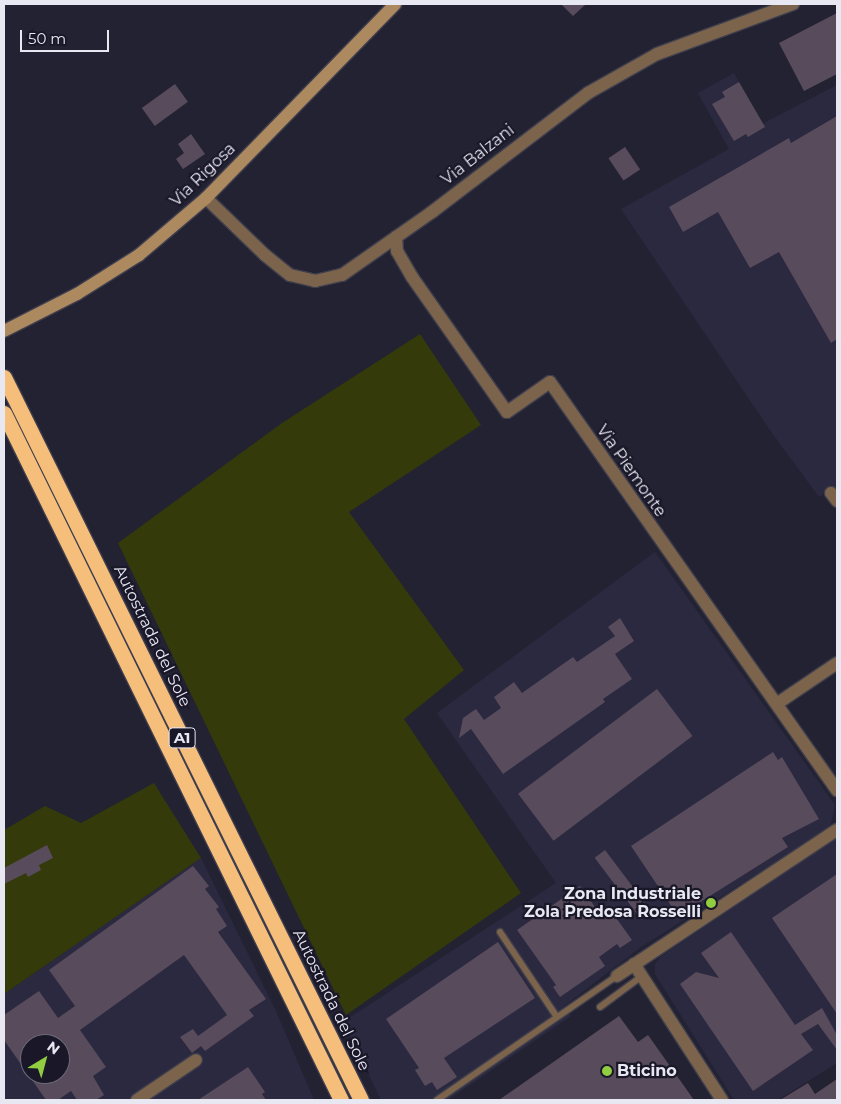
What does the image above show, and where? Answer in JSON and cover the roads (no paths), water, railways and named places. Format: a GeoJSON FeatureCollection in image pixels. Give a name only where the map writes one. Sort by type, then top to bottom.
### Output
{"type":"FeatureCollection","features":[{"type":"Feature","properties":{"kind":"highway","name":"Autostrada del Sole"},"geometry":{"type":"LineString","coordinates":[[4,377],[361,1100]]}},
{"type":"Feature","properties":{"kind":"highway","name":"Autostrada del Sole"},"geometry":{"type":"LineString","coordinates":[[4,413],[341,1100]]}},
{"type":"Feature","properties":{"kind":"main road","name":"Via Rigosa"},"geometry":{"type":"LineString","coordinates":[[4,332],[85,289],[139,255],[206,198],[396,4]]}},
{"type":"Feature","properties":{"kind":"street","name":"Via Balzani"},"geometry":{"type":"LineString","coordinates":[[206,198],[277,266],[301,278],[315,281],[342,275],[396,237],[588,93],[657,54],[793,4]]}},
{"type":"Feature","properties":{"kind":"street","name":"Via Piemonte"},"geometry":{"type":"LineString","coordinates":[[396,237],[397,251],[412,277],[507,412],[550,382],[666,550],[778,703],[837,790]]}},
{"type":"Feature","properties":{"kind":"street"},"geometry":{"type":"LineString","coordinates":[[778,703],[837,663]]}},
{"type":"Feature","properties":{"kind":"street"},"geometry":{"type":"LineString","coordinates":[[617,976],[837,830]]}},
{"type":"Feature","properties":{"kind":"street"},"geometry":{"type":"LineString","coordinates":[[634,964],[722,1100]]}},
{"type":"Feature","properties":{"kind":"street"},"geometry":{"type":"LineString","coordinates":[[136,1100],[196,1060]]}},
{"type":"Feature","properties":{"kind":"lane"},"geometry":{"type":"LineString","coordinates":[[500,932],[558,1017]]}},
{"type":"Feature","properties":{"kind":"lane"},"geometry":{"type":"LineString","coordinates":[[437,1100],[617,976]]}},
{"type":"Feature","properties":{"kind":"lane"},"geometry":{"type":"LineString","coordinates":[[600,1007],[642,976]]}},
{"type":"Feature","properties":{"kind":"place","name":"Zona Industriale Zola Predosa Rosselli"},"geometry":{"type":"Point","coordinates":[711,903]}},
{"type":"Feature","properties":{"kind":"place","name":"Bticino"},"geometry":{"type":"Point","coordinates":[607,1071]}}]}
